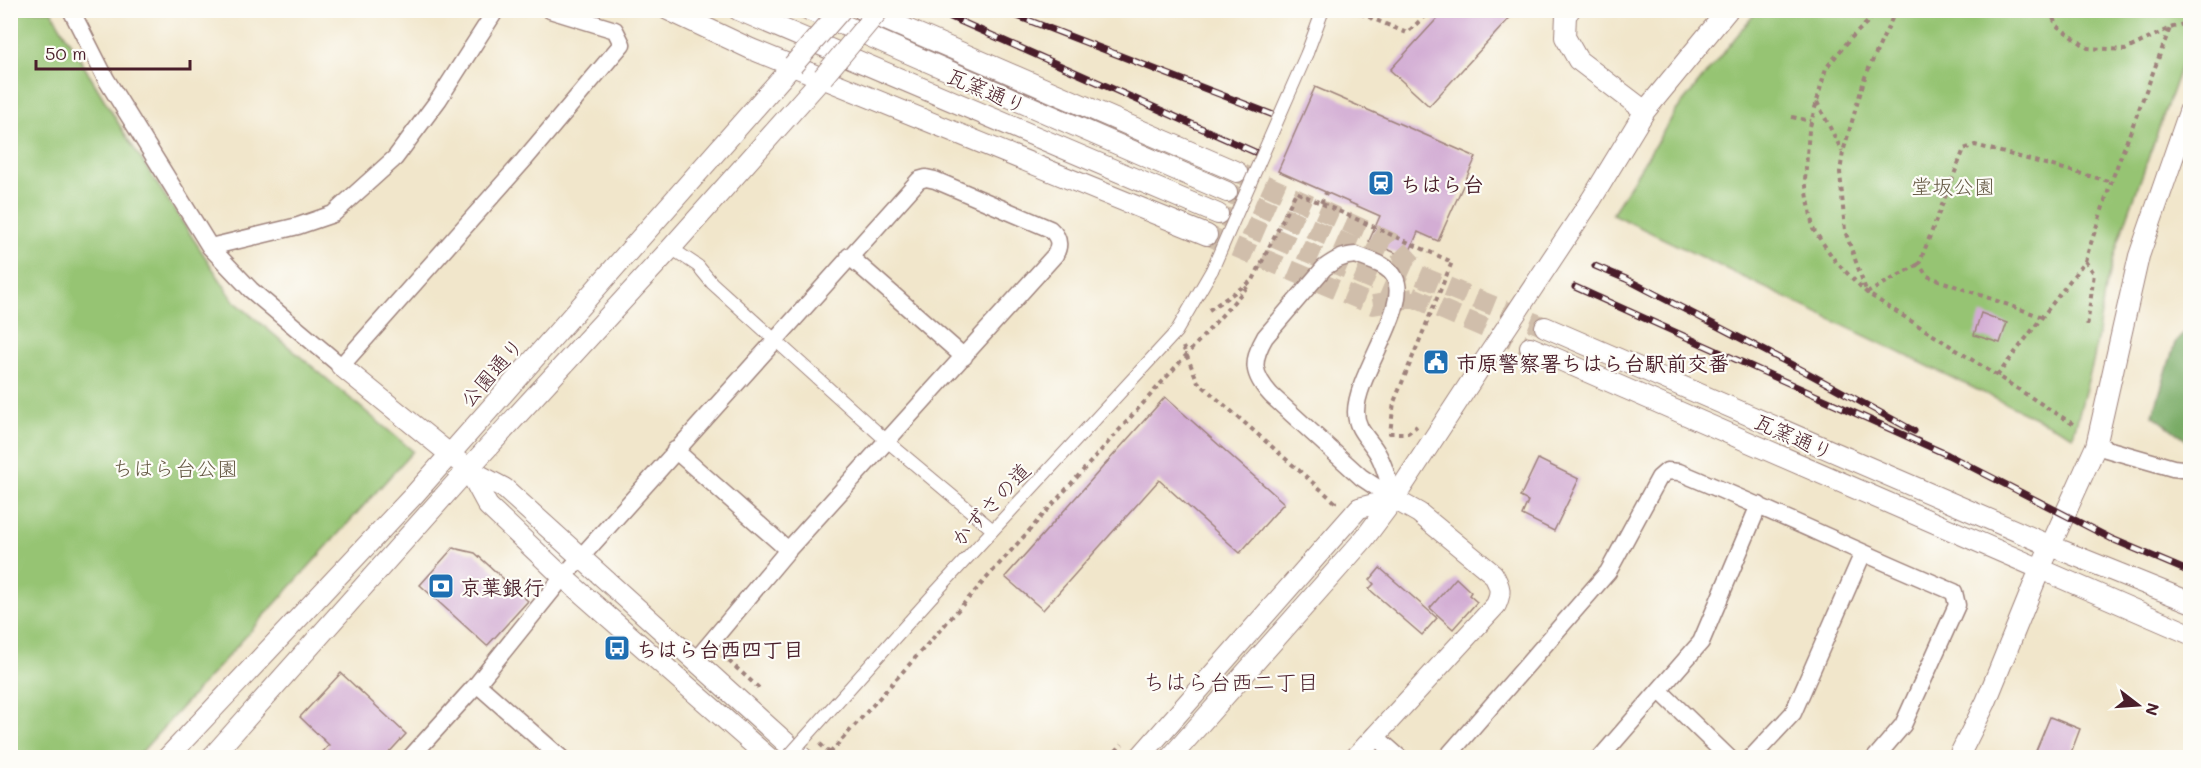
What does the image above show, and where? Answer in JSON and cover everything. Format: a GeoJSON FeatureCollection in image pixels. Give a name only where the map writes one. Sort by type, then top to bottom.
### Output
{"type":"FeatureCollection","features":[{"type":"Feature","properties":{"kind":"street"},"geometry":{"type":"LineString","coordinates":[[71,10],[106,79],[210,247],[251,290],[468,469],[504,488],[803,758]]}},
{"type":"Feature","properties":{"kind":"street"},"geometry":{"type":"LineString","coordinates":[[210,247],[298,226],[333,214],[394,158],[439,99],[496,10]]}},
{"type":"Feature","properties":{"kind":"street"},"geometry":{"type":"LineString","coordinates":[[341,366],[524,160],[622,44],[615,30],[550,10]]}},
{"type":"Feature","properties":{"kind":"street"},"geometry":{"type":"LineString","coordinates":[[668,10],[751,49],[1207,234]]}},
{"type":"Feature","properties":{"kind":"street","name":"瓦窯通り"},"geometry":{"type":"LineString","coordinates":[[738,10],[1218,214]]}},
{"type":"Feature","properties":{"kind":"street","name":"瓦窯通り"},"geometry":{"type":"LineString","coordinates":[[809,10],[1227,192]]}},
{"type":"Feature","properties":{"kind":"street","name":"公園通り"},"geometry":{"type":"LineString","coordinates":[[167,758],[414,495],[842,10]]}},
{"type":"Feature","properties":{"kind":"street","name":"かずさの道"},"geometry":{"type":"LineString","coordinates":[[787,758],[933,595],[1176,332],[1212,270],[1323,10]]}},
{"type":"Feature","properties":{"kind":"street"},"geometry":{"type":"LineString","coordinates":[[1570,10],[1566,15],[1565,37],[1578,60],[1645,111]]}},
{"type":"Feature","properties":{"kind":"street"},"geometry":{"type":"LineString","coordinates":[[1170,758],[1364,539],[1394,499],[1591,200],[1645,111],[1728,10]]}},
{"type":"Feature","properties":{"kind":"street"},"geometry":{"type":"LineString","coordinates":[[211,758],[468,469],[671,248],[823,77],[872,12],[1237,172]]}},
{"type":"Feature","properties":{"kind":"street"},"geometry":{"type":"LineString","coordinates":[[1958,758],[1986,702],[2040,570],[2096,446],[2139,256],[2190,109]]}},
{"type":"Feature","properties":{"kind":"street"},"geometry":{"type":"LineString","coordinates":[[410,758],[477,684],[563,577],[919,180],[926,178],[1050,229],[1058,236],[1060,247],[1055,255],[788,550],[696,660]]}},
{"type":"Feature","properties":{"kind":"street"},"geometry":{"type":"LineString","coordinates":[[671,248],[698,266],[712,283],[774,340],[888,442],[993,530]]}},
{"type":"Feature","properties":{"kind":"street"},"geometry":{"type":"LineString","coordinates":[[1355,758],[1496,605],[1500,596],[1500,585],[1493,574],[1419,513],[1394,499],[1361,477],[1261,384],[1256,372],[1257,350],[1264,337],[1324,268],[1345,256],[1356,255],[1384,266],[1394,277],[1398,291],[1395,308],[1358,393],[1356,404],[1356,415],[1361,433],[1379,456],[1394,499]]}},
{"type":"Feature","properties":{"kind":"street"},"geometry":{"type":"LineString","coordinates":[[849,256],[964,357]]}},
{"type":"Feature","properties":{"kind":"street","name":"瓦窯通り"},"geometry":{"type":"LineString","coordinates":[[1545,327],[2051,546],[2190,602]]}},
{"type":"Feature","properties":{"kind":"street","name":"瓦窯通り"},"geometry":{"type":"LineString","coordinates":[[1530,347],[2190,634]]}},
{"type":"Feature","properties":{"kind":"street"},"geometry":{"type":"LineString","coordinates":[[2096,446],[2173,468],[2190,470]]}},
{"type":"Feature","properties":{"kind":"street"},"geometry":{"type":"LineString","coordinates":[[675,450],[788,550]]}},
{"type":"Feature","properties":{"kind":"street"},"geometry":{"type":"LineString","coordinates":[[468,469],[488,506],[563,577],[769,758]]}},
{"type":"Feature","properties":{"kind":"street"},"geometry":{"type":"LineString","coordinates":[[1446,758],[1608,572],[1659,478],[1667,471],[1679,472],[1759,505],[1953,592],[1957,605],[1903,725],[1875,758]]}},
{"type":"Feature","properties":{"kind":"street"},"geometry":{"type":"LineString","coordinates":[[1139,758],[1359,508],[1394,499]]}},
{"type":"Feature","properties":{"kind":"street"},"geometry":{"type":"LineString","coordinates":[[1600,758],[1701,642],[1759,505]]}},
{"type":"Feature","properties":{"kind":"street"},"geometry":{"type":"LineString","coordinates":[[1750,758],[1793,713],[1863,553]]}},
{"type":"Feature","properties":{"kind":"street"},"geometry":{"type":"LineString","coordinates":[[477,684],[561,758]]}},
{"type":"Feature","properties":{"kind":"street"},"geometry":{"type":"LineString","coordinates":[[1659,690],[1729,758]]}},
{"type":"Feature","properties":{"kind":"street"},"geometry":{"type":"LineString","coordinates":[[1374,735],[1400,758]]}},
{"type":"Feature","properties":{"kind":"path"},"geometry":{"type":"LineString","coordinates":[[1352,10],[1407,33],[1431,10]]}},
{"type":"Feature","properties":{"kind":"path"},"geometry":{"type":"LineString","coordinates":[[1880,10],[1851,38],[1826,68],[1809,130],[1806,180],[1813,229],[1836,262],[1867,293],[2076,426]]}},
{"type":"Feature","properties":{"kind":"path"},"geometry":{"type":"LineString","coordinates":[[1867,293],[1845,231],[1840,172],[1843,152],[1865,77],[1896,10]]}},
{"type":"Feature","properties":{"kind":"path"},"geometry":{"type":"LineString","coordinates":[[2049,10],[2057,26],[2088,48],[2125,50],[2170,28],[2190,22]]}},
{"type":"Feature","properties":{"kind":"path"},"geometry":{"type":"LineString","coordinates":[[1997,376],[2085,261],[2170,28]]}},
{"type":"Feature","properties":{"kind":"path"},"geometry":{"type":"LineString","coordinates":[[1817,101],[1843,152]]}},
{"type":"Feature","properties":{"kind":"path"},"geometry":{"type":"LineString","coordinates":[[1792,117],[1811,121]]}},
{"type":"Feature","properties":{"kind":"path"},"geometry":{"type":"LineString","coordinates":[[1867,293],[1919,264],[1964,149],[1975,145],[2112,182]]}},
{"type":"Feature","properties":{"kind":"path"},"geometry":{"type":"LineString","coordinates":[[1321,203],[1326,193]]}},
{"type":"Feature","properties":{"kind":"path"},"geometry":{"type":"LineString","coordinates":[[2085,261],[2094,273],[2087,328]]}},
{"type":"Feature","properties":{"kind":"path"},"geometry":{"type":"LineString","coordinates":[[1919,264],[1927,276],[2042,317]]}},
{"type":"Feature","properties":{"kind":"path"},"geometry":{"type":"LineString","coordinates":[[830,753],[1253,280]]}},
{"type":"Feature","properties":{"kind":"green space","name":"ちはら台公園"},"geometry":{"type":"Polygon","coordinates":[[[10,11],[51,11],[126,136],[234,301],[413,451],[137,757],[11,757],[10,11]]]}},
{"type":"Feature","properties":{"kind":"green space","name":"堂坂公園"},"geometry":{"type":"Polygon","coordinates":[[[1757,11],[2190,11],[2190,41],[2118,243],[2105,288],[2094,358],[2073,436],[1612,214],[1676,111],[1757,11]]]}},
{"type":"Feature","properties":{"kind":"green space"},"geometry":{"type":"Polygon","coordinates":[[[2190,327],[2190,443],[2153,415],[2175,343],[2190,327]]]}},
{"type":"Feature","properties":{"kind":"building"},"geometry":{"type":"Polygon","coordinates":[[[1445,10],[1517,10],[1429,106],[1390,70],[1445,10]]]}},
{"type":"Feature","properties":{"kind":"building"},"geometry":{"type":"Polygon","coordinates":[[[1315,87],[1476,157],[1438,241],[1418,232],[1407,258],[1369,241],[1380,216],[1278,171],[1315,87]]]}},
{"type":"Feature","properties":{"kind":"building"},"geometry":{"type":"Polygon","coordinates":[[[1981,313],[2007,323],[2000,343],[1974,335],[1981,313]]]}},
{"type":"Feature","properties":{"kind":"building"},"geometry":{"type":"Polygon","coordinates":[[[1165,397],[1284,503],[1240,553],[1159,480],[1043,610],[1005,577],[1165,397]]]}},
{"type":"Feature","properties":{"kind":"building"},"geometry":{"type":"Polygon","coordinates":[[[1538,459],[1579,479],[1554,531],[1522,515],[1528,501],[1520,497],[1538,459]]]}},
{"type":"Feature","properties":{"kind":"building"},"geometry":{"type":"Polygon","coordinates":[[[453,548],[475,553],[528,601],[487,646],[420,585],[453,548]]]}},
{"type":"Feature","properties":{"kind":"building"},"geometry":{"type":"Polygon","coordinates":[[[1380,568],[1437,618],[1422,635],[1369,589],[1374,584],[1370,580],[1380,568]]]}},
{"type":"Feature","properties":{"kind":"building"},"geometry":{"type":"Polygon","coordinates":[[[1456,578],[1471,592],[1469,595],[1477,602],[1453,629],[1430,608],[1456,578]]]}},
{"type":"Feature","properties":{"kind":"building"},"geometry":{"type":"Polygon","coordinates":[[[341,673],[406,734],[384,758],[317,758],[329,745],[300,717],[341,673]]]}},
{"type":"Feature","properties":{"kind":"building"},"geometry":{"type":"Polygon","coordinates":[[[2050,717],[2080,729],[2069,758],[2033,758],[2050,717]]]}},
{"type":"Feature","properties":{"kind":"tunnel"},"geometry":{"type":"LineString","coordinates":[[1237,172],[1391,242],[1419,271]]}},
{"type":"Feature","properties":{"kind":"tunnel"},"geometry":{"type":"LineString","coordinates":[[1227,192],[1545,327]]}},
{"type":"Feature","properties":{"kind":"tunnel"},"geometry":{"type":"LineString","coordinates":[[1218,214],[1530,347]]}},
{"type":"Feature","properties":{"kind":"tunnel"},"geometry":{"type":"LineString","coordinates":[[1207,235],[1373,305],[1413,298]]}},
{"type":"Feature","properties":{"kind":"railway"},"geometry":{"type":"LineString","coordinates":[[935,10],[1257,153]]}},
{"type":"Feature","properties":{"kind":"railway"},"geometry":{"type":"LineString","coordinates":[[1002,10],[1276,116]]}},
{"type":"Feature","properties":{"kind":"railway"},"geometry":{"type":"LineString","coordinates":[[1595,266],[1626,279],[1804,371],[1914,431]]}},
{"type":"Feature","properties":{"kind":"railway"},"geometry":{"type":"LineString","coordinates":[[1575,287],[1948,455],[2112,539],[2190,572]]}},
{"type":"Feature","properties":{"kind":"place","name":"ちはら台"},"geometry":{"type":"Point","coordinates":[1381,183]}},
{"type":"Feature","properties":{"kind":"place","name":"市原警察署ちはら台駅前交番"},"geometry":{"type":"Point","coordinates":[1436,362]}},
{"type":"Feature","properties":{"kind":"place","name":"京葉銀行"},"geometry":{"type":"Point","coordinates":[441,586]}},
{"type":"Feature","properties":{"kind":"place","name":"ちはら台西四丁目"},"geometry":{"type":"Point","coordinates":[617,648]}},
{"type":"Feature","properties":{"kind":"district","name":"ちはら台西二丁目"},"geometry":{"type":"Point","coordinates":[1231,681]}}]}
